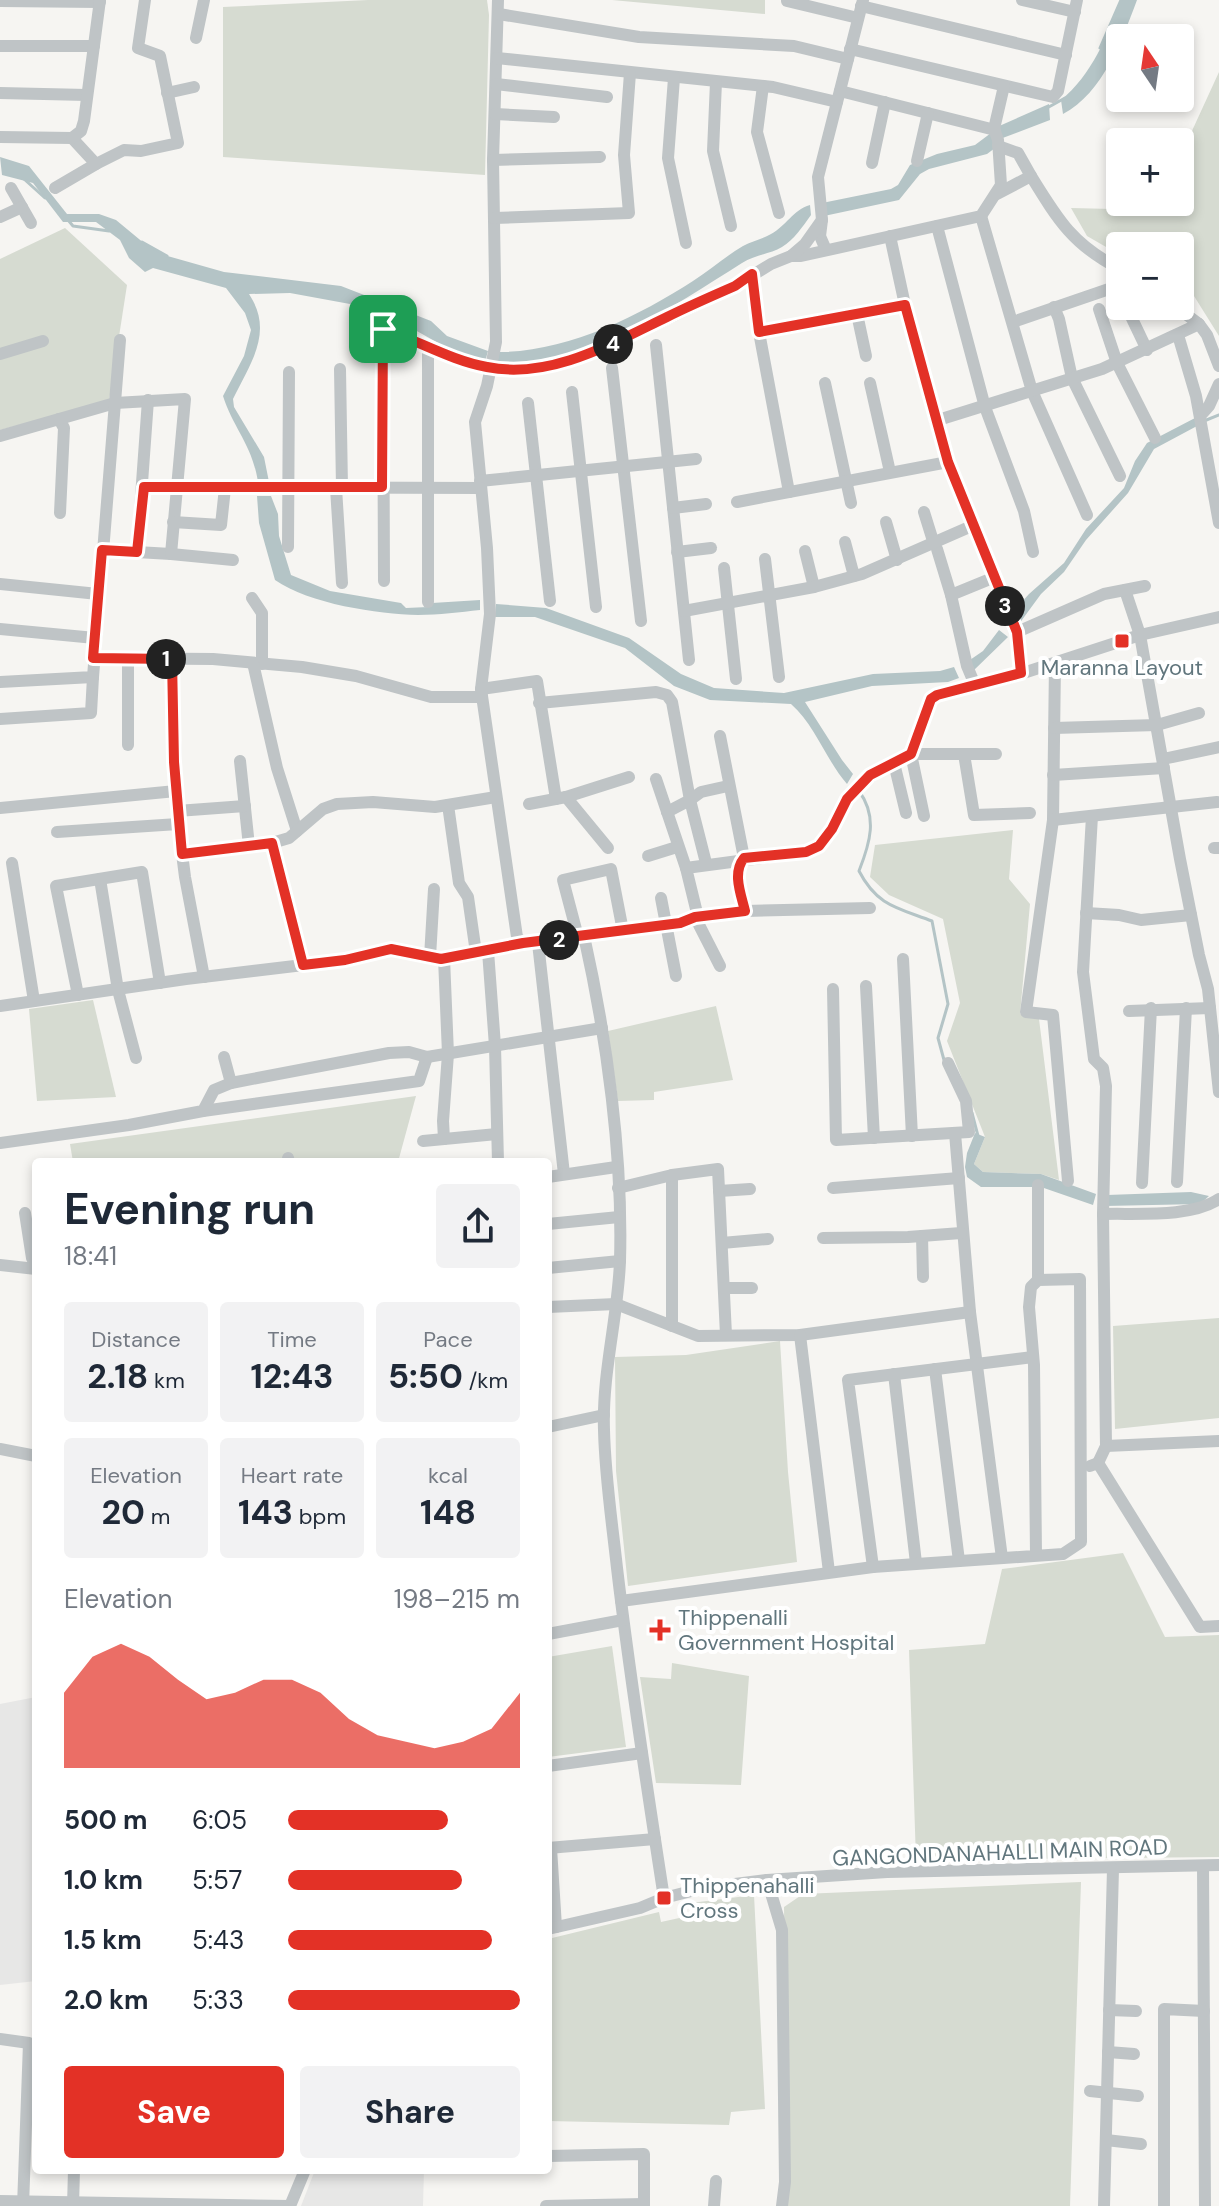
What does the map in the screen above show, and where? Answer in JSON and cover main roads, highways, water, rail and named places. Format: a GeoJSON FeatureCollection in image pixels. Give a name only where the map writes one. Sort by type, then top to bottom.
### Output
{"type":"FeatureCollection","features":[{"type":"Feature","properties":{"kind":"waterway"},"geometry":{"type":"LineString","coordinates":[[1100,48],[1121,0]]}},
{"type":"Feature","properties":{"kind":"waterway"},"geometry":{"type":"LineString","coordinates":[[1047,108],[1065,98]]}},
{"type":"Feature","properties":{"kind":"waterway"},"geometry":{"type":"LineString","coordinates":[[24,179],[45,198]]}},
{"type":"Feature","properties":{"kind":"waterway"},"geometry":{"type":"LineString","coordinates":[[68,220],[73,226],[109,231]]}},
{"type":"Feature","properties":{"kind":"waterway"},"geometry":{"type":"LineString","coordinates":[[142,242],[167,256]]}},
{"type":"Feature","properties":{"kind":"waterway"},"geometry":{"type":"LineString","coordinates":[[1204,421],[1219,415]]}},
{"type":"Feature","properties":{"kind":"waterway"},"geometry":{"type":"LineString","coordinates":[[859,791],[870,820],[869,840],[859,871],[881,899],[932,921],[948,1004],[938,1038],[944,1060]]}},
{"type":"Feature","properties":{"kind":"waterway"},"geometry":{"type":"LineString","coordinates":[[972,1113],[978,1136]]}},
{"type":"Feature","properties":{"kind":"place","name":"Maranna Layout"},"geometry":{"type":"Point","coordinates":[1122,641]}},
{"type":"Feature","properties":{"kind":"place","name":"Thippenalli Government Hospital"},"geometry":{"type":"Point","coordinates":[660,1630]}},
{"type":"Feature","properties":{"kind":"place","name":"Thippenahalli Cross"},"geometry":{"type":"Point","coordinates":[664,1898]}}]}
